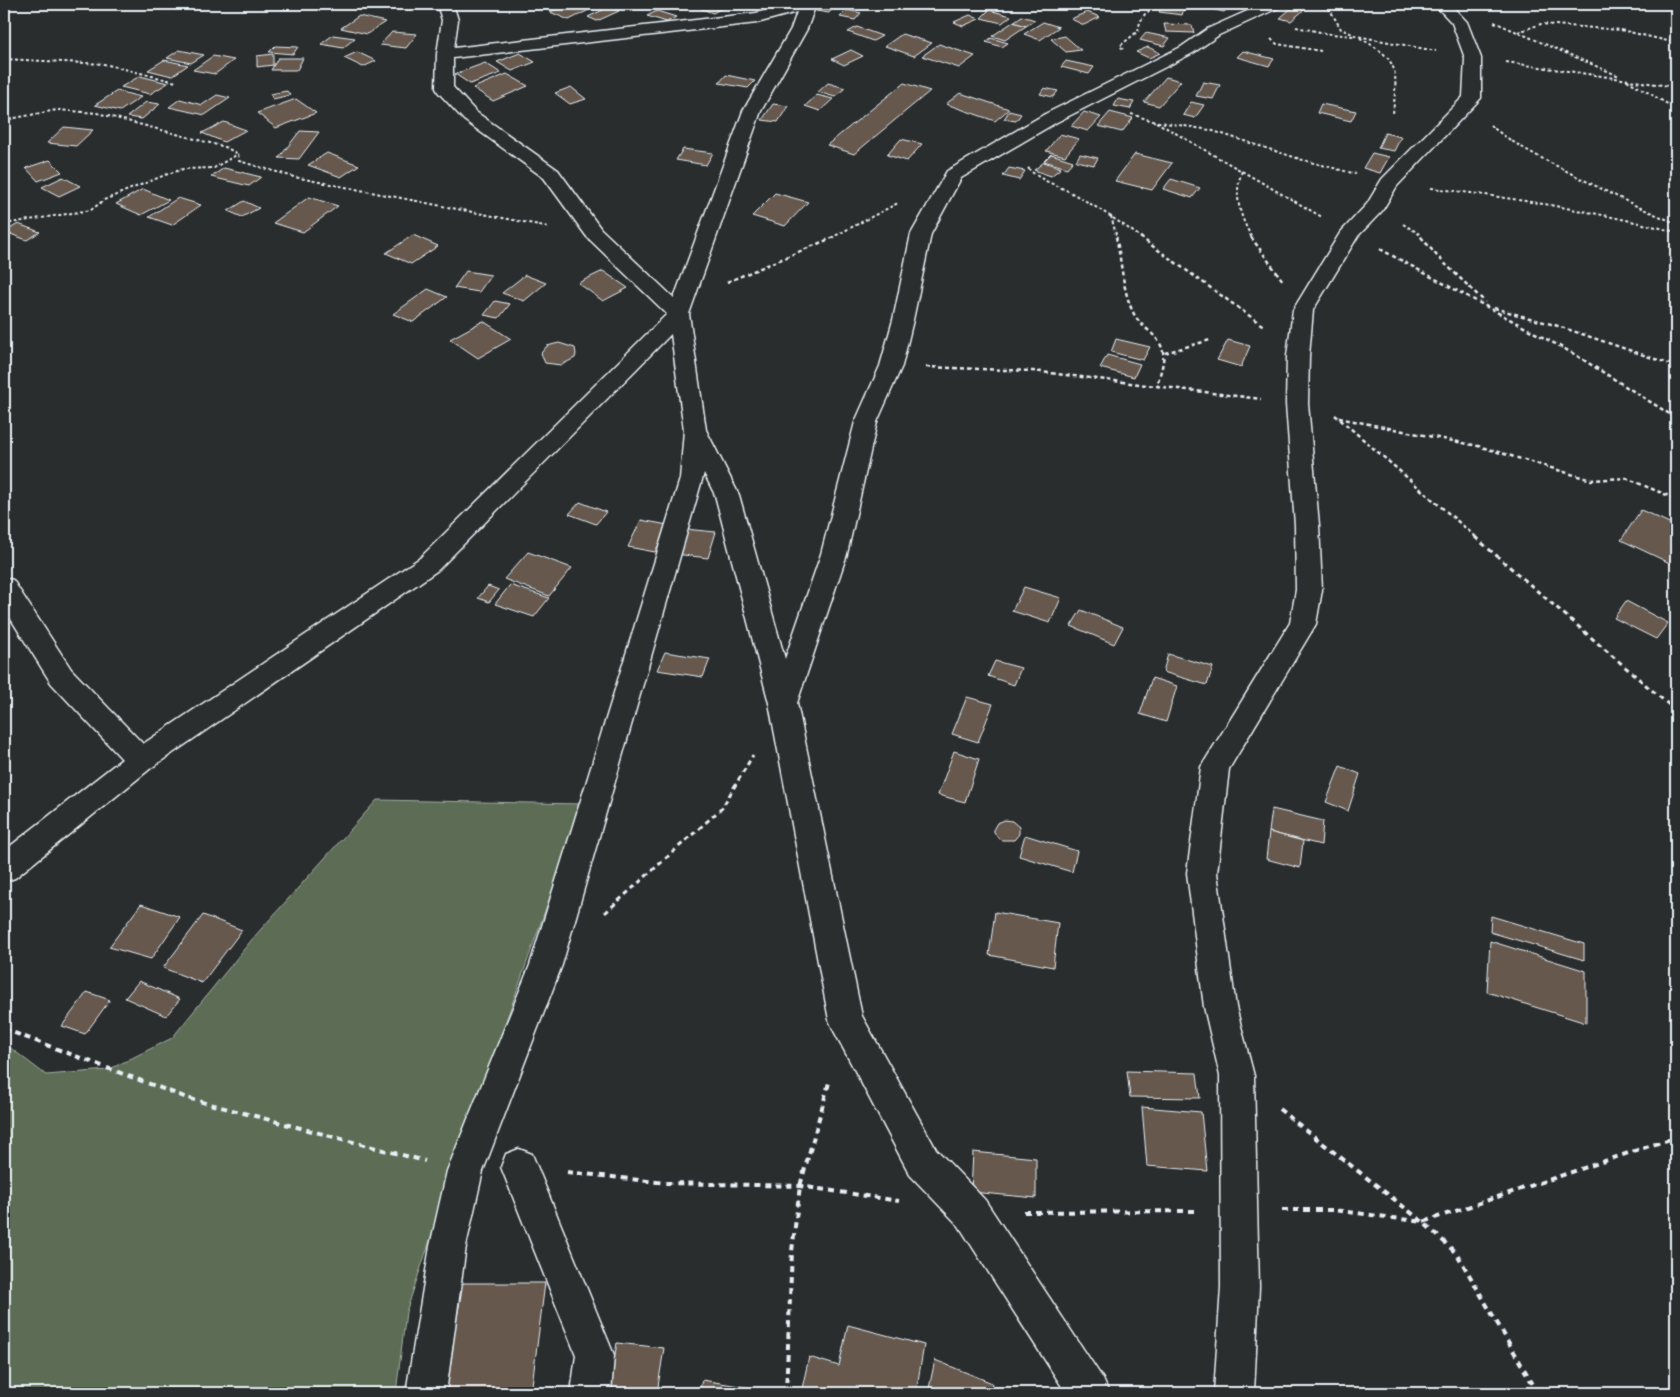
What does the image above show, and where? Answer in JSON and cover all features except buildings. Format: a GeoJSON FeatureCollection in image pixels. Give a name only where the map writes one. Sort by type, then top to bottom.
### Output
{"type":"FeatureCollection","features":[{"type":"Feature","properties":{"kind":"street"},"geometry":{"type":"LineString","coordinates":[[426,1393],[448,1246],[465,1171],[546,965],[692,479],[695,430],[679,314],[594,232],[551,174],[470,116],[444,88],[445,54],[450,20],[445,4]]}},
{"type":"Feature","properties":{"kind":"street"},"geometry":{"type":"LineString","coordinates":[[445,54],[757,18],[808,4]]}},
{"type":"Feature","properties":{"kind":"street"},"geometry":{"type":"LineString","coordinates":[[4,869],[141,760],[429,564],[679,314],[752,110],[799,29],[808,4]]}},
{"type":"Feature","properties":{"kind":"street"},"geometry":{"type":"LineString","coordinates":[[783,702],[834,554],[866,422],[891,366],[903,320],[921,234],[954,175],[1051,118],[1187,50],[1213,32],[1275,4]]}},
{"type":"Feature","properties":{"kind":"street"},"geometry":{"type":"LineString","coordinates":[[1234,1393],[1240,1287],[1238,1076],[1220,1007],[1202,873],[1215,767],[1303,624],[1308,581],[1307,525],[1297,404],[1298,356],[1303,310],[1350,233],[1375,207],[1390,183],[1472,98],[1473,58],[1459,22],[1442,4]]}},
{"type":"Feature","properties":{"kind":"street"},"geometry":{"type":"LineString","coordinates":[[695,430],[727,495],[783,702],[846,1020],[923,1162],[972,1213],[1089,1393]]}},
{"type":"Feature","properties":{"kind":"street"},"geometry":{"type":"LineString","coordinates":[[4,586],[61,676],[141,760]]}},
{"type":"Feature","properties":{"kind":"street"},"geometry":{"type":"LineString","coordinates":[[519,1167],[595,1355],[591,1393]]}},
{"type":"Feature","properties":{"kind":"path"},"geometry":{"type":"LineString","coordinates":[[1152,66],[1120,46],[1138,31],[1139,22],[1149,10],[1159,4]]}},
{"type":"Feature","properties":{"kind":"path"},"geometry":{"type":"LineString","coordinates":[[1242,19],[1278,44],[1321,51]]}},
{"type":"Feature","properties":{"kind":"path"},"geometry":{"type":"LineString","coordinates":[[1242,19],[1270,22],[1330,34],[1357,36],[1380,48],[1391,59],[1396,71],[1393,114]]}},
{"type":"Feature","properties":{"kind":"path"},"geometry":{"type":"LineString","coordinates":[[1492,21],[1624,78],[1676,109]]}},
{"type":"Feature","properties":{"kind":"path"},"geometry":{"type":"LineString","coordinates":[[1518,32],[1541,24],[1621,30],[1676,42]]}},
{"type":"Feature","properties":{"kind":"path"},"geometry":{"type":"LineString","coordinates":[[4,59],[104,64],[176,82]]}},
{"type":"Feature","properties":{"kind":"path"},"geometry":{"type":"LineString","coordinates":[[1472,98],[1486,120],[1499,133],[1643,210],[1676,223]]}},
{"type":"Feature","properties":{"kind":"path"},"geometry":{"type":"LineString","coordinates":[[4,120],[57,110],[97,113],[225,147],[238,154]]}},
{"type":"Feature","properties":{"kind":"path"},"geometry":{"type":"LineString","coordinates":[[1153,121],[1350,233],[1489,306],[1574,354],[1676,418]]}},
{"type":"Feature","properties":{"kind":"path"},"geometry":{"type":"LineString","coordinates":[[1004,146],[1035,176],[1068,191],[1110,215],[1251,315],[1298,356]]}},
{"type":"Feature","properties":{"kind":"path"},"geometry":{"type":"LineString","coordinates":[[238,154],[239,161],[294,177],[526,224],[594,232]]}},
{"type":"Feature","properties":{"kind":"path"},"geometry":{"type":"LineString","coordinates":[[4,224],[91,210],[104,200],[165,176],[184,170],[214,168],[238,154]]}},
{"type":"Feature","properties":{"kind":"path"},"geometry":{"type":"LineString","coordinates":[[1242,171],[1237,189],[1238,205],[1248,233],[1303,310]]}},
{"type":"Feature","properties":{"kind":"path"},"geometry":{"type":"LineString","coordinates":[[679,314],[728,281],[835,236],[954,175]]}},
{"type":"Feature","properties":{"kind":"path"},"geometry":{"type":"LineString","coordinates":[[1375,207],[1418,233],[1463,283],[1489,306],[1558,326],[1676,366]]}},
{"type":"Feature","properties":{"kind":"path"},"geometry":{"type":"LineString","coordinates":[[1110,215],[1118,237],[1124,286],[1134,315],[1158,338],[1165,353],[1158,385]]}},
{"type":"Feature","properties":{"kind":"path"},"geometry":{"type":"LineString","coordinates":[[1165,353],[1210,340]]}},
{"type":"Feature","properties":{"kind":"path"},"geometry":{"type":"LineString","coordinates":[[1332,410],[1337,418],[1676,711]]}},
{"type":"Feature","properties":{"kind":"path"},"geometry":{"type":"LineString","coordinates":[[598,919],[722,808],[783,702]]}},
{"type":"Feature","properties":{"kind":"path"},"geometry":{"type":"LineString","coordinates":[[786,1393],[792,1251],[800,1186],[846,1020]]}},
{"type":"Feature","properties":{"kind":"path"},"geometry":{"type":"LineString","coordinates":[[4,1029],[187,1098],[465,1171]]}},
{"type":"Feature","properties":{"kind":"path"},"geometry":{"type":"LineString","coordinates":[[1238,1076],[1424,1222],[1457,1254],[1538,1393]]}},
{"type":"Feature","properties":{"kind":"path"},"geometry":{"type":"LineString","coordinates":[[519,1167],[666,1183],[800,1186]]}},
{"type":"Feature","properties":{"kind":"green space"},"geometry":{"type":"Polygon","coordinates":[[[377,800],[583,804],[461,1148],[406,1312],[396,1393],[4,1393],[4,1043],[46,1075],[108,1070],[172,1038],[254,937],[377,800]]]}}]}
